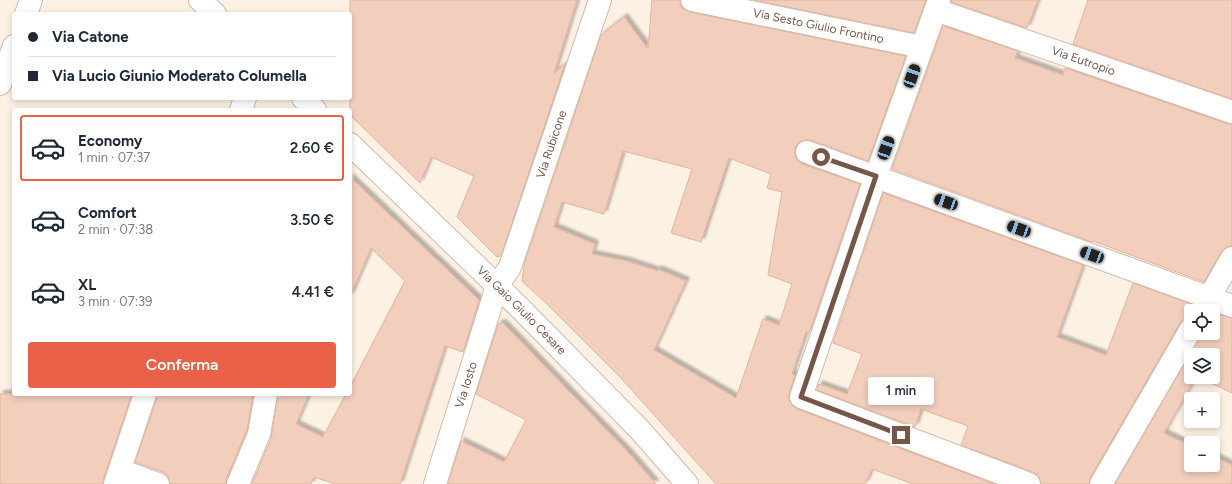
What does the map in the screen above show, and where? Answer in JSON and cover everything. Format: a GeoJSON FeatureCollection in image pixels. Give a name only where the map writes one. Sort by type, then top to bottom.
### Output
{"type":"FeatureCollection","features":[{"type":"Feature","properties":{"kind":"street"},"geometry":{"type":"LineString","coordinates":[[27,12],[31,0]]}},
{"type":"Feature","properties":{"kind":"street"},"geometry":{"type":"LineString","coordinates":[[200,0],[213,12]]}},
{"type":"Feature","properties":{"kind":"street","name":"Via Rubicone"},"geometry":{"type":"LineString","coordinates":[[497,286],[510,267],[600,0]]}},
{"type":"Feature","properties":{"kind":"street","name":"Via Sesto Giulio Frontino"},"geometry":{"type":"LineString","coordinates":[[692,0],[922,47]]}},
{"type":"Feature","properties":{"kind":"street"},"geometry":{"type":"LineString","coordinates":[[937,5],[876,176],[801,397],[1029,484]]}},
{"type":"Feature","properties":{"kind":"street","name":"Via Eutropio"},"geometry":{"type":"LineString","coordinates":[[937,5],[1232,112]]}},
{"type":"Feature","properties":{"kind":"street"},"geometry":{"type":"LineString","coordinates":[[0,84],[12,51]]}},
{"type":"Feature","properties":{"kind":"street"},"geometry":{"type":"LineString","coordinates":[[305,100],[313,108]]}},
{"type":"Feature","properties":{"kind":"street","name":"Via Gaio Giulio Cesare"},"geometry":{"type":"LineString","coordinates":[[352,146],[497,286],[640,430],[687,484]]}},
{"type":"Feature","properties":{"kind":"street"},"geometry":{"type":"LineString","coordinates":[[807,152],[876,176],[1205,304],[1232,258]]}},
{"type":"Feature","properties":{"kind":"street","name":"Via Iosto"},"geometry":{"type":"LineString","coordinates":[[435,484],[497,286]]}},
{"type":"Feature","properties":{"kind":"street"},"geometry":{"type":"LineString","coordinates":[[1220,305],[1232,306]]}},
{"type":"Feature","properties":{"kind":"street"},"geometry":{"type":"LineString","coordinates":[[1101,484],[1185,340]]}},
{"type":"Feature","properties":{"kind":"street"},"geometry":{"type":"LineString","coordinates":[[144,396],[117,477],[158,484]]}},
{"type":"Feature","properties":{"kind":"street"},"geometry":{"type":"LineString","coordinates":[[238,484],[259,434],[266,396]]}},
{"type":"Feature","properties":{"kind":"building"},"geometry":{"type":"Polygon","coordinates":[[[350,0],[577,0],[554,73],[565,64],[501,256],[497,257],[457,217],[474,176],[431,157],[420,183],[352,117],[350,100],[352,100],[352,12],[350,12],[350,0]]]}},
{"type":"Feature","properties":{"kind":"building"},"geometry":{"type":"Polygon","coordinates":[[[652,0],[680,0],[680,4],[683,9],[690,12],[906,56],[868,161],[811,140],[799,142],[795,148],[797,160],[802,164],[860,184],[809,333],[806,332],[792,374],[795,375],[789,393],[789,400],[797,409],[994,484],[913,484],[872,469],[865,484],[716,484],[620,377],[522,281],[524,265],[601,35],[624,17],[648,49],[652,0]],[[623,151],[604,214],[562,202],[554,227],[595,244],[592,254],[627,261],[658,271],[658,269],[686,281],[654,350],[736,398],[763,319],[779,325],[792,284],[768,275],[782,192],[767,188],[771,174],[729,158],[701,242],[671,233],[692,169],[623,151]]]}},
{"type":"Feature","properties":{"kind":"building"},"geometry":{"type":"Polygon","coordinates":[[[754,0],[926,0],[914,33],[754,0]]]}},
{"type":"Feature","properties":{"kind":"building"},"geometry":{"type":"Polygon","coordinates":[[[951,0],[1038,0],[1027,28],[951,2],[951,0]]]}},
{"type":"Feature","properties":{"kind":"building"},"geometry":{"type":"Polygon","coordinates":[[[1088,0],[1232,0],[1232,99],[1073,44],[1088,0]]]}},
{"type":"Feature","properties":{"kind":"building"},"geometry":{"type":"Polygon","coordinates":[[[943,26],[1018,51],[1015,58],[1063,75],[1065,68],[1228,124],[1232,124],[1232,246],[1226,247],[1221,252],[1204,282],[892,169],[943,26]]]}},
{"type":"Feature","properties":{"kind":"building"},"geometry":{"type":"Polygon","coordinates":[[[352,179],[479,300],[463,352],[445,346],[400,484],[335,484],[314,477],[311,484],[252,484],[271,439],[278,396],[308,396],[296,424],[323,437],[345,396],[352,396],[352,383],[405,281],[371,248],[352,292],[352,179]]]}},
{"type":"Feature","properties":{"kind":"building"},"geometry":{"type":"Polygon","coordinates":[[[883,193],[1083,265],[1057,337],[1106,355],[1133,283],[1191,304],[1184,304],[1184,319],[1180,323],[1090,478],[1089,484],[1041,484],[1039,476],[1033,472],[961,445],[968,426],[921,409],[915,427],[817,390],[819,384],[847,394],[862,354],[833,343],[883,193]]]}},
{"type":"Feature","properties":{"kind":"building"},"geometry":{"type":"Polygon","coordinates":[[[1220,314],[1232,318],[1232,393],[1213,384],[1220,384],[1220,348],[1193,348],[1198,340],[1220,340],[1220,314]]]}},
{"type":"Feature","properties":{"kind":"building"},"geometry":{"type":"Polygon","coordinates":[[[503,323],[628,452],[656,484],[448,484],[461,441],[504,462],[526,420],[476,394],[498,324],[503,323]]]}},
{"type":"Feature","properties":{"kind":"building"},"geometry":{"type":"Polygon","coordinates":[[[1184,364],[1184,384],[1192,384],[1187,392],[1184,392],[1184,398],[1164,433],[1184,443],[1184,472],[1220,472],[1220,459],[1232,465],[1232,484],[1115,484],[1184,364]]]}},
{"type":"Feature","properties":{"kind":"building"},"geometry":{"type":"Polygon","coordinates":[[[0,394],[12,394],[12,396],[131,396],[103,480],[103,484],[0,484],[0,394]]]}},
{"type":"Feature","properties":{"kind":"building"},"geometry":{"type":"Polygon","coordinates":[[[157,396],[253,396],[247,430],[226,479],[226,484],[170,484],[168,476],[163,472],[135,462],[157,396]]]}},
{"type":"Feature","properties":{"kind":"route"},"geometry":{"type":"LineString","coordinates":[[821,157],[876,176],[801,397],[901,435]]}}]}
